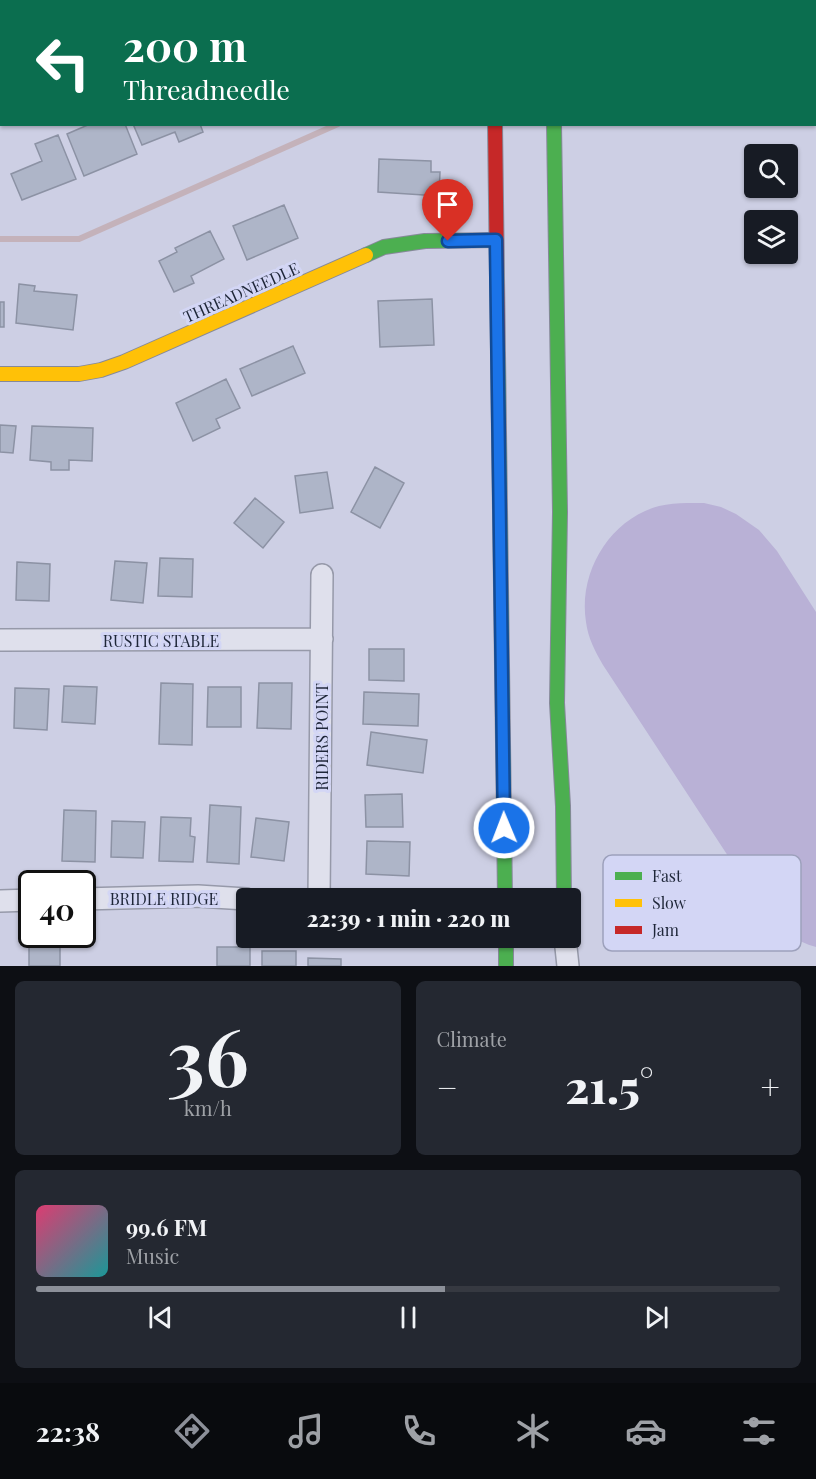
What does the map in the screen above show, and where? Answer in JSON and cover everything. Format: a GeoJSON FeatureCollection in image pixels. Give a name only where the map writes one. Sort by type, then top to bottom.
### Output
{"type":"FeatureCollection","features":[{"type":"Feature","properties":{"kind":"street"},"geometry":{"type":"LineString","coordinates":[[495,126],[505,888]]}},
{"type":"Feature","properties":{"kind":"street"},"geometry":{"type":"LineString","coordinates":[[557,127],[560,512],[557,703],[563,806],[564,888]]}},
{"type":"Feature","properties":{"kind":"street","name":"THREADNEEDLE"},"geometry":{"type":"LineString","coordinates":[[0,374],[79,374],[101,370],[124,362],[384,247],[425,241],[496,240]]}},
{"type":"Feature","properties":{"kind":"street","name":"RIDERS POINT"},"geometry":{"type":"LineString","coordinates":[[320,888],[322,575]]}},
{"type":"Feature","properties":{"kind":"street","name":"RUSTIC STABLE"},"geometry":{"type":"LineString","coordinates":[[0,640],[322,639]]}},
{"type":"Feature","properties":{"kind":"street","name":"BRIDLE RIDGE"},"geometry":{"type":"LineString","coordinates":[[96,899],[198,896],[236,898]]}},
{"type":"Feature","properties":{"kind":"street"},"geometry":{"type":"LineString","coordinates":[[0,901],[18,900]]}},
{"type":"Feature","properties":{"kind":"street"},"geometry":{"type":"LineString","coordinates":[[506,948],[506,966]]}},
{"type":"Feature","properties":{"kind":"street"},"geometry":{"type":"LineString","coordinates":[[566,948],[568,966]]}},
{"type":"Feature","properties":{"kind":"shaded area"},"geometry":{"type":"Polygon","coordinates":[[[704,503],[721,507],[759,530],[777,551],[816,612],[816,947],[801,941],[801,855],[727,855],[603,665],[588,634],[585,603],[587,585],[601,550],[612,535],[641,513],[659,506],[704,503]]]}},
{"type":"Feature","properties":{"kind":"building"},"geometry":{"type":"Polygon","coordinates":[[[85,126],[126,126],[137,154],[84,176],[67,134],[85,126]]]}},
{"type":"Feature","properties":{"kind":"building"},"geometry":{"type":"Polygon","coordinates":[[[134,126],[201,126],[203,132],[179,142],[175,132],[142,145],[134,126]]]}},
{"type":"Feature","properties":{"kind":"building"},"geometry":{"type":"Polygon","coordinates":[[[58,135],[76,179],[22,200],[11,174],[42,161],[35,144],[58,135]]]}},
{"type":"Feature","properties":{"kind":"building"},"geometry":{"type":"Polygon","coordinates":[[[379,159],[431,161],[431,172],[440,172],[439,196],[378,192],[379,159]]]}},
{"type":"Feature","properties":{"kind":"building"},"geometry":{"type":"Polygon","coordinates":[[[284,205],[298,238],[247,260],[233,226],[284,205]]]}},
{"type":"Feature","properties":{"kind":"building"},"geometry":{"type":"Polygon","coordinates":[[[210,231],[224,259],[191,276],[194,283],[174,292],[159,261],[177,252],[175,248],[210,231]]]}},
{"type":"Feature","properties":{"kind":"building"},"geometry":{"type":"Polygon","coordinates":[[[19,284],[35,286],[34,291],[77,295],[73,330],[16,323],[19,284]]]}},
{"type":"Feature","properties":{"kind":"building"},"geometry":{"type":"Polygon","coordinates":[[[432,299],[434,345],[380,347],[378,301],[432,299]]]}},
{"type":"Feature","properties":{"kind":"building"},"geometry":{"type":"Polygon","coordinates":[[[0,302],[4,302],[4,327],[0,327],[0,302]]]}},
{"type":"Feature","properties":{"kind":"building"},"geometry":{"type":"Polygon","coordinates":[[[293,346],[305,373],[252,396],[240,369],[293,346]]]}},
{"type":"Feature","properties":{"kind":"building"},"geometry":{"type":"Polygon","coordinates":[[[226,379],[240,408],[216,419],[220,428],[193,441],[176,403],[226,379]]]}},
{"type":"Feature","properties":{"kind":"building"},"geometry":{"type":"Polygon","coordinates":[[[0,425],[16,426],[13,453],[0,452],[0,425]]]}},
{"type":"Feature","properties":{"kind":"building"},"geometry":{"type":"Polygon","coordinates":[[[32,426],[93,428],[92,461],[69,460],[69,470],[51,470],[51,462],[30,460],[32,426]]]}},
{"type":"Feature","properties":{"kind":"building"},"geometry":{"type":"Polygon","coordinates":[[[375,467],[404,483],[380,528],[351,512],[375,467]]]}},
{"type":"Feature","properties":{"kind":"building"},"geometry":{"type":"Polygon","coordinates":[[[327,472],[333,508],[300,513],[295,476],[327,472]]]}},
{"type":"Feature","properties":{"kind":"building"},"geometry":{"type":"Polygon","coordinates":[[[255,498],[284,522],[263,548],[234,523],[255,498]]]}},
{"type":"Feature","properties":{"kind":"building"},"geometry":{"type":"Polygon","coordinates":[[[160,558],[193,559],[192,597],[158,596],[160,558]]]}},
{"type":"Feature","properties":{"kind":"building"},"geometry":{"type":"Polygon","coordinates":[[[115,561],[147,563],[143,603],[111,600],[115,561]]]}},
{"type":"Feature","properties":{"kind":"building"},"geometry":{"type":"Polygon","coordinates":[[[17,562],[50,564],[49,601],[16,600],[17,562]]]}},
{"type":"Feature","properties":{"kind":"building"},"geometry":{"type":"Polygon","coordinates":[[[369,649],[404,649],[404,681],[369,680],[369,649]]]}},
{"type":"Feature","properties":{"kind":"building"},"geometry":{"type":"Polygon","coordinates":[[[161,683],[193,684],[192,745],[159,744],[161,683]]]}},
{"type":"Feature","properties":{"kind":"building"},"geometry":{"type":"Polygon","coordinates":[[[259,683],[292,683],[291,729],[257,728],[259,683]]]}},
{"type":"Feature","properties":{"kind":"building"},"geometry":{"type":"Polygon","coordinates":[[[64,686],[97,687],[95,724],[62,722],[64,686]]]}},
{"type":"Feature","properties":{"kind":"building"},"geometry":{"type":"Polygon","coordinates":[[[208,687],[241,687],[241,727],[207,727],[208,687]]]}},
{"type":"Feature","properties":{"kind":"building"},"geometry":{"type":"Polygon","coordinates":[[[15,688],[49,689],[47,730],[14,728],[15,688]]]}},
{"type":"Feature","properties":{"kind":"building"},"geometry":{"type":"Polygon","coordinates":[[[364,692],[419,694],[418,726],[363,724],[364,692]]]}},
{"type":"Feature","properties":{"kind":"building"},"geometry":{"type":"Polygon","coordinates":[[[371,732],[427,740],[423,773],[367,765],[371,732]]]}},
{"type":"Feature","properties":{"kind":"building"},"geometry":{"type":"Polygon","coordinates":[[[402,794],[403,827],[366,827],[365,795],[402,794]]]}},
{"type":"Feature","properties":{"kind":"building"},"geometry":{"type":"Polygon","coordinates":[[[210,805],[241,807],[239,864],[207,862],[210,805]]]}},
{"type":"Feature","properties":{"kind":"building"},"geometry":{"type":"Polygon","coordinates":[[[64,810],[96,811],[95,862],[62,861],[64,810]]]}},
{"type":"Feature","properties":{"kind":"building"},"geometry":{"type":"Polygon","coordinates":[[[161,817],[191,818],[190,836],[195,837],[193,862],[159,861],[161,817]]]}},
{"type":"Feature","properties":{"kind":"building"},"geometry":{"type":"Polygon","coordinates":[[[256,818],[289,822],[284,861],[251,857],[256,818]]]}},
{"type":"Feature","properties":{"kind":"building"},"geometry":{"type":"Polygon","coordinates":[[[112,821],[145,822],[143,858],[111,857],[112,821]]]}},
{"type":"Feature","properties":{"kind":"building"},"geometry":{"type":"Polygon","coordinates":[[[367,841],[410,842],[409,876],[366,874],[367,841]]]}},
{"type":"Feature","properties":{"kind":"building"},"geometry":{"type":"Polygon","coordinates":[[[217,947],[250,948],[250,966],[217,966],[217,947]]]}},
{"type":"Feature","properties":{"kind":"building"},"geometry":{"type":"Polygon","coordinates":[[[29,948],[60,948],[60,966],[29,966],[29,948]]]}},
{"type":"Feature","properties":{"kind":"building"},"geometry":{"type":"Polygon","coordinates":[[[262,951],[296,951],[296,966],[262,966],[262,951]]]}},
{"type":"Feature","properties":{"kind":"building"},"geometry":{"type":"Polygon","coordinates":[[[308,958],[341,959],[341,966],[308,966],[308,958]]]}},
{"type":"Feature","properties":{"kind":"waterway"},"geometry":{"type":"LineString","coordinates":[[0,239],[79,239],[333,126]]}},
{"type":"Feature","properties":{"kind":"traffic: fast"},"geometry":{"type":"LineString","coordinates":[[554,126],[560,512],[557,703],[563,806],[564,888]]}},
{"type":"Feature","properties":{"kind":"traffic: fast"},"geometry":{"type":"LineString","coordinates":[[366,255],[384,247],[425,241],[496,240]]}},
{"type":"Feature","properties":{"kind":"traffic: fast"},"geometry":{"type":"LineString","coordinates":[[498,355],[505,888]]}},
{"type":"Feature","properties":{"kind":"traffic: fast"},"geometry":{"type":"LineString","coordinates":[[506,948],[506,966]]}},
{"type":"Feature","properties":{"kind":"traffic: slow"},"geometry":{"type":"LineString","coordinates":[[0,374],[79,374],[101,370],[124,362],[366,255]]}},
{"type":"Feature","properties":{"kind":"traffic: jam"},"geometry":{"type":"LineString","coordinates":[[495,126],[498,355]]}},
{"type":"Feature","properties":{"kind":"route"},"geometry":{"type":"LineString","coordinates":[[448,241],[496,240],[504,828]]}}]}
